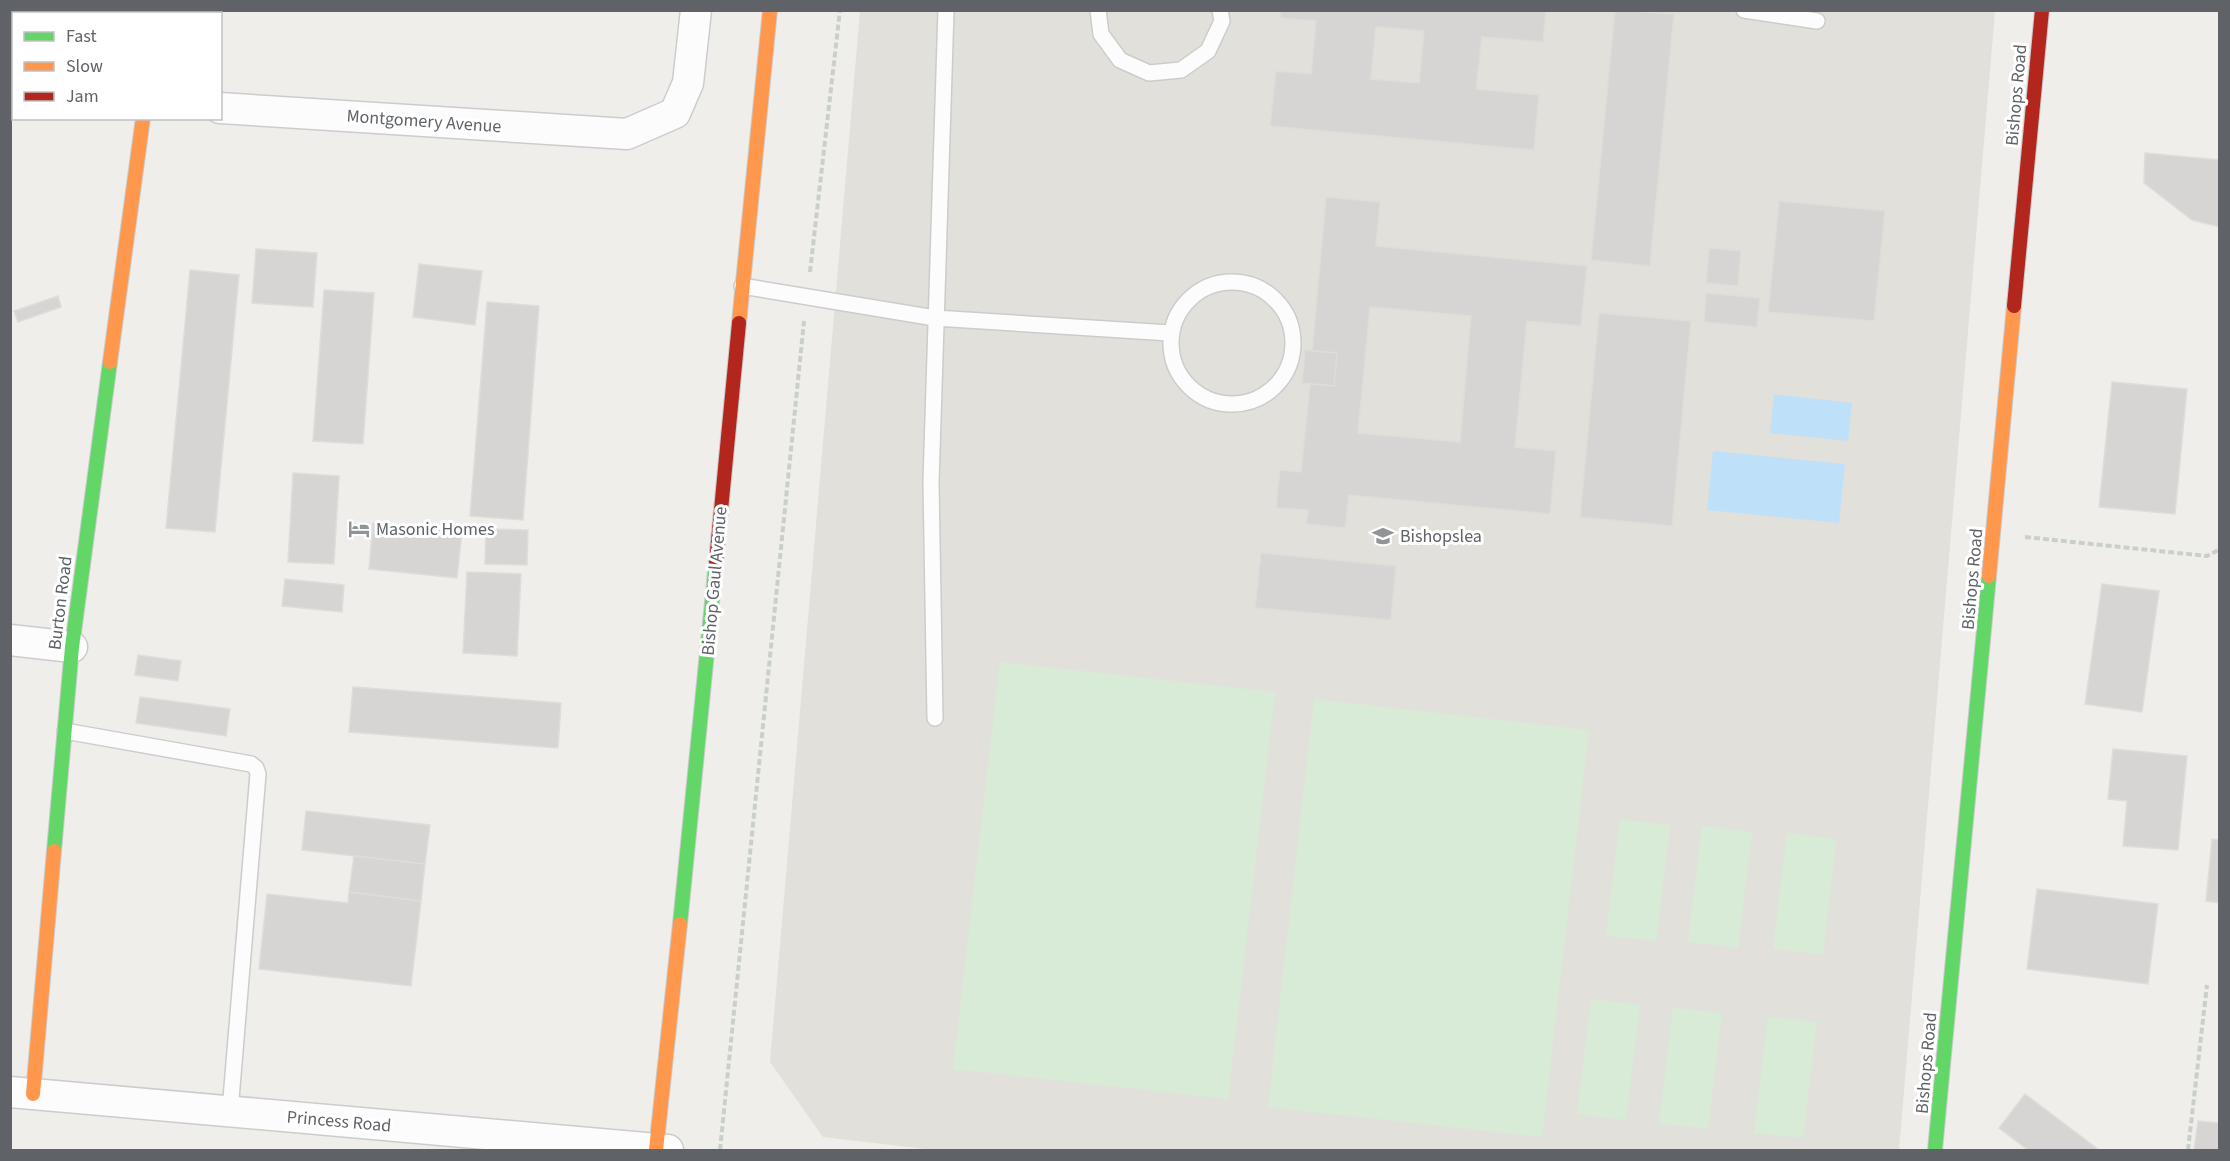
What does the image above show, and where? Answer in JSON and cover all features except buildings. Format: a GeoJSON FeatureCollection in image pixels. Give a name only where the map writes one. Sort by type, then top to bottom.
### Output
{"type":"FeatureCollection","features":[{"type":"Feature","properties":{"kind":"street","name":"Montgomery Avenue"},"geometry":{"type":"LineString","coordinates":[[222,108],[627,134],[675,113],[688,83],[696,10]]}},
{"type":"Feature","properties":{"kind":"street","name":"Bishop Gaul Avenue"},"geometry":{"type":"LineString","coordinates":[[660,1150],[770,10]]}},
{"type":"Feature","properties":{"kind":"street","name":"Bishops Road"},"geometry":{"type":"LineString","coordinates":[[1935,1150],[2042,10]]}},
{"type":"Feature","properties":{"kind":"street","name":"Burton Road"},"geometry":{"type":"LineString","coordinates":[[22,1093],[65,731],[72,647],[143,120]]}},
{"type":"Feature","properties":{"kind":"street"},"geometry":{"type":"LineString","coordinates":[[10,640],[72,647]]}},
{"type":"Feature","properties":{"kind":"street","name":"Princess Road"},"geometry":{"type":"LineString","coordinates":[[22,1093],[660,1150]]}},
{"type":"Feature","properties":{"kind":"lane"},"geometry":{"type":"LineString","coordinates":[[935,718],[930,482],[946,10]]}},
{"type":"Feature","properties":{"kind":"lane"},"geometry":{"type":"LineString","coordinates":[[1098,10],[1101,34],[1120,60],[1149,73],[1182,70],[1208,51],[1222,21],[1220,10]]}},
{"type":"Feature","properties":{"kind":"lane"},"geometry":{"type":"LineString","coordinates":[[1744,10],[1817,21]]}},
{"type":"Feature","properties":{"kind":"lane"},"geometry":{"type":"LineString","coordinates":[[1242,281],[1272,294],[1291,321],[1294,353],[1280,382],[1254,401],[1222,404],[1192,391],[1173,365],[1170,333],[1183,303],[1209,284],[1242,281]]}},
{"type":"Feature","properties":{"kind":"lane"},"geometry":{"type":"LineString","coordinates":[[742,286],[935,318],[1170,333]]}},
{"type":"Feature","properties":{"kind":"lane"},"geometry":{"type":"LineString","coordinates":[[65,731],[251,764],[256,768],[258,774],[230,1111]]}},
{"type":"Feature","properties":{"kind":"path"},"geometry":{"type":"LineString","coordinates":[[720,1150],[794,402],[840,10]]}},
{"type":"Feature","properties":{"kind":"path"},"geometry":{"type":"LineString","coordinates":[[1994,533],[2207,556],[2220,549]]}},
{"type":"Feature","properties":{"kind":"path"},"geometry":{"type":"LineString","coordinates":[[2188,1150],[2207,985]]}},
{"type":"Feature","properties":{"kind":"shaded area","name":"Bishopslea"},"geometry":{"type":"Polygon","coordinates":[[[860,11],[1995,11],[1899,1150],[934,1150],[823,1137],[770,1062],[860,11]]]}},
{"type":"Feature","properties":{"kind":"green space"},"geometry":{"type":"Polygon","coordinates":[[[1000,662],[1275,692],[1228,1099],[953,1069],[1000,662]]]}},
{"type":"Feature","properties":{"kind":"green space"},"geometry":{"type":"Polygon","coordinates":[[[1314,699],[1589,730],[1542,1137],[1268,1107],[1314,699]]]}},
{"type":"Feature","properties":{"kind":"green space"},"geometry":{"type":"Polygon","coordinates":[[[1620,819],[1670,825],[1656,941],[1606,936],[1620,819]]]}},
{"type":"Feature","properties":{"kind":"green space"},"geometry":{"type":"Polygon","coordinates":[[[1702,826],[1752,832],[1738,948],[1688,942],[1702,826]]]}},
{"type":"Feature","properties":{"kind":"green space"},"geometry":{"type":"Polygon","coordinates":[[[1787,833],[1836,839],[1823,955],[1773,949],[1787,833]]]}},
{"type":"Feature","properties":{"kind":"green space"},"geometry":{"type":"Polygon","coordinates":[[[1591,999],[1640,1005],[1626,1120],[1577,1114],[1591,999]]]}},
{"type":"Feature","properties":{"kind":"green space"},"geometry":{"type":"Polygon","coordinates":[[[1673,1008],[1722,1013],[1708,1129],[1659,1123],[1673,1008]]]}},
{"type":"Feature","properties":{"kind":"green space"},"geometry":{"type":"Polygon","coordinates":[[[1768,1017],[1817,1022],[1803,1138],[1754,1133],[1768,1017]]]}},
{"type":"Feature","properties":{"kind":"water"},"geometry":{"type":"Polygon","coordinates":[[[1774,394],[1852,403],[1848,441],[1770,433],[1774,394]]]}},
{"type":"Feature","properties":{"kind":"water"},"geometry":{"type":"Polygon","coordinates":[[[1713,451],[1845,464],[1839,523],[1707,510],[1713,451]]]}},
{"type":"Feature","properties":{"kind":"traffic: fast"},"geometry":{"type":"LineString","coordinates":[[54,851],[72,647],[110,362]]}},
{"type":"Feature","properties":{"kind":"traffic: fast"},"geometry":{"type":"LineString","coordinates":[[680,924],[716,562]]}},
{"type":"Feature","properties":{"kind":"traffic: fast"},"geometry":{"type":"LineString","coordinates":[[1935,1150],[1989,576]]}},
{"type":"Feature","properties":{"kind":"traffic: slow"},"geometry":{"type":"LineString","coordinates":[[739,323],[770,10]]}},
{"type":"Feature","properties":{"kind":"traffic: slow"},"geometry":{"type":"LineString","coordinates":[[110,362],[143,120]]}},
{"type":"Feature","properties":{"kind":"traffic: slow"},"geometry":{"type":"LineString","coordinates":[[1989,576],[2014,306]]}},
{"type":"Feature","properties":{"kind":"traffic: slow"},"geometry":{"type":"LineString","coordinates":[[33,1094],[54,851]]}},
{"type":"Feature","properties":{"kind":"traffic: slow"},"geometry":{"type":"LineString","coordinates":[[656,1150],[680,924]]}},
{"type":"Feature","properties":{"kind":"traffic: jam"},"geometry":{"type":"LineString","coordinates":[[2014,306],[2042,10]]}},
{"type":"Feature","properties":{"kind":"traffic: jam"},"geometry":{"type":"LineString","coordinates":[[716,562],[739,323]]}},
{"type":"Feature","properties":{"kind":"place","name":"Masonic Homes"},"geometry":{"type":"Point","coordinates":[359,529]}},
{"type":"Feature","properties":{"kind":"place","name":"Bishopslea"},"geometry":{"type":"Point","coordinates":[1383,536]}}]}
